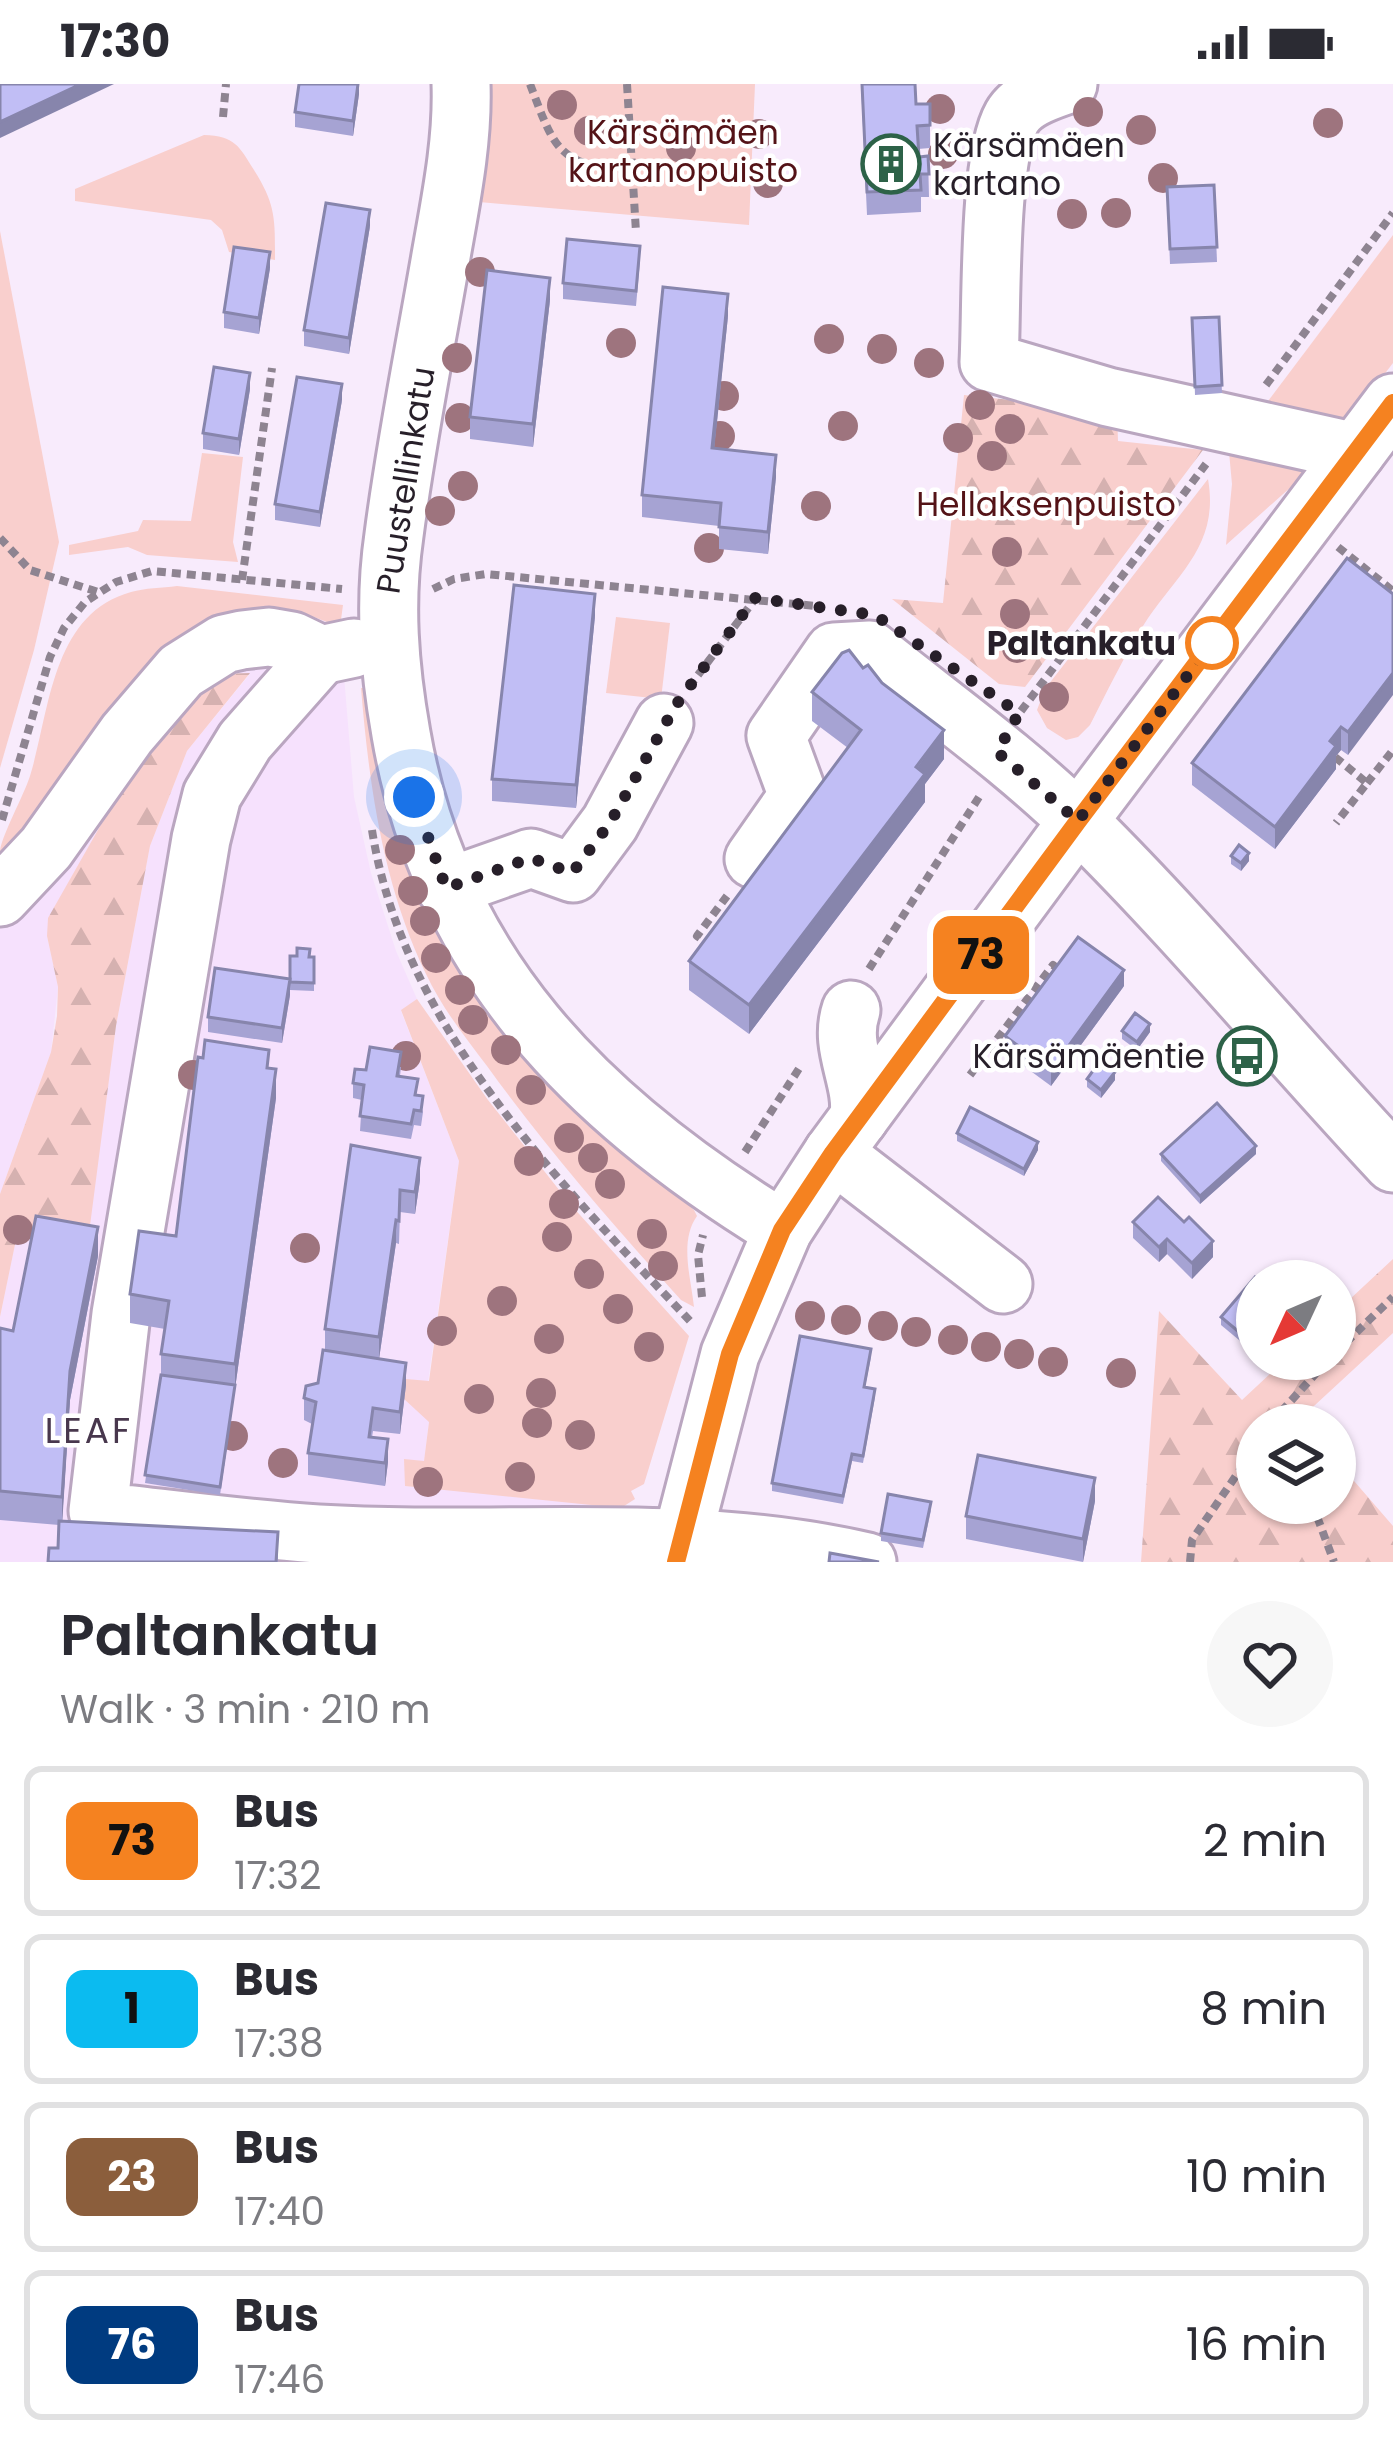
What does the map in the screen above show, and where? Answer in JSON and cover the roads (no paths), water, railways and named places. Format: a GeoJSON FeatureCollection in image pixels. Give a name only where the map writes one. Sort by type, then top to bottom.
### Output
{"type":"FeatureCollection","features":[{"type":"Feature","properties":{"kind":"street","name":"Puustellinkatu"},"geometry":{"type":"LineString","coordinates":[[461,84],[454,176],[393,536],[387,617],[407,769],[422,825],[467,931],[513,999],[585,1081],[722,1193],[782,1230]]}},
{"type":"Feature","properties":{"kind":"street"},"geometry":{"type":"LineString","coordinates":[[1068,84],[1039,94],[1014,112],[1000,147],[989,362],[1108,398],[1356,452]]}},
{"type":"Feature","properties":{"kind":"street"},"geometry":{"type":"LineString","coordinates":[[679,1551],[730,1354],[782,1230],[1078,821],[1393,403]]}},
{"type":"Feature","properties":{"kind":"street"},"geometry":{"type":"LineString","coordinates":[[387,617],[322,655],[245,741],[212,795],[124,1295],[98,1511],[318,1534],[679,1551],[808,1548],[867,1562]]}},
{"type":"Feature","properties":{"kind":"street"},"geometry":{"type":"LineString","coordinates":[[0,897],[46,848],[127,734],[181,671],[224,644],[242,640],[292,641],[322,655]]}},
{"type":"Feature","properties":{"kind":"street"},"geometry":{"type":"LineString","coordinates":[[754,859],[798,796],[776,736],[834,652],[870,650],[1013,723],[1078,821],[1393,1162]]}},
{"type":"Feature","properties":{"kind":"street"},"geometry":{"type":"LineString","coordinates":[[446,888],[531,858],[572,873],[610,823],[664,723]]}},
{"type":"Feature","properties":{"kind":"street"},"geometry":{"type":"LineString","coordinates":[[843,1011],[846,1043],[860,1091],[846,1136]]}},
{"type":"Feature","properties":{"kind":"street"},"geometry":{"type":"LineString","coordinates":[[846,1136],[1003,1284]]}},
{"type":"Feature","properties":{"kind":"place","name":"Kärsämäen kartano"},"geometry":{"type":"Point","coordinates":[891,164]}},
{"type":"Feature","properties":{"kind":"place","name":"Paltankatu"},"geometry":{"type":"Point","coordinates":[1212,643]}},
{"type":"Feature","properties":{"kind":"place","name":"Kärsämäentie"},"geometry":{"type":"Point","coordinates":[1247,1056]}},
{"type":"Feature","properties":{"kind":"district","name":"LEAF"},"geometry":{"type":"Point","coordinates":[89,1430]}},
{"type":"Feature","properties":{"kind":"park label","name":"Kärsämäen kartanopuisto"},"geometry":{"type":"Point","coordinates":[683,151]}},
{"type":"Feature","properties":{"kind":"park label","name":"Hellaksenpuisto"},"geometry":{"type":"Point","coordinates":[1046,504]}}]}
